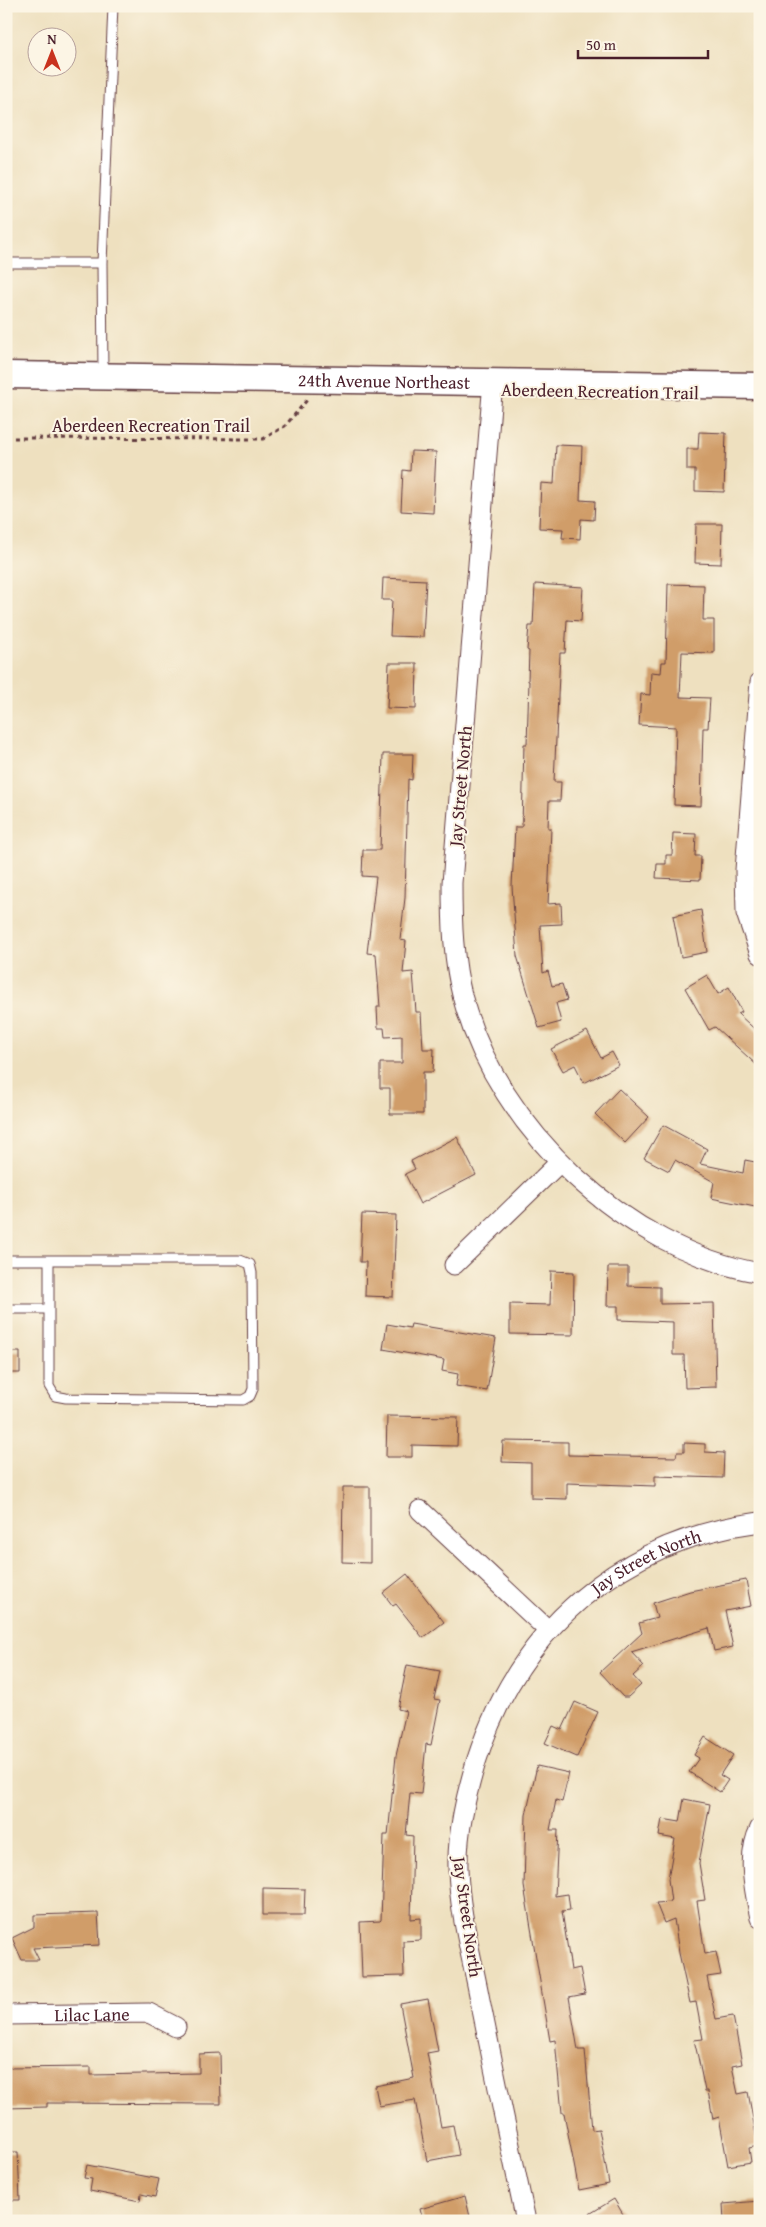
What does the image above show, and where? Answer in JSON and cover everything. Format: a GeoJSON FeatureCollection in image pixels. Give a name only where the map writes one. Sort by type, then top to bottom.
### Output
{"type":"FeatureCollection","features":[{"type":"Feature","properties":{"kind":"main road","name":"24th Avenue Northeast"},"geometry":{"type":"LineString","coordinates":[[6,375],[760,386]]}},
{"type":"Feature","properties":{"kind":"street","name":"Jay Street North"},"geometry":{"type":"LineString","coordinates":[[493,381],[452,882],[452,928],[463,1001],[480,1045],[516,1109],[559,1163],[598,1198],[648,1231],[704,1258],[760,1273]]}},
{"type":"Feature","properties":{"kind":"street"},"geometry":{"type":"LineString","coordinates":[[760,682],[745,870],[746,913],[760,954]]}},
{"type":"Feature","properties":{"kind":"street"},"geometry":{"type":"LineString","coordinates":[[454,1265],[559,1163]]}},
{"type":"Feature","properties":{"kind":"street"},"geometry":{"type":"LineString","coordinates":[[420,1510],[548,1630]]}},
{"type":"Feature","properties":{"kind":"street","name":"Jay Street North"},"geometry":{"type":"LineString","coordinates":[[526,2221],[466,1928],[458,1870],[458,1845],[466,1793],[485,1734],[514,1677],[548,1630],[572,1605],[620,1569],[647,1554],[677,1542],[736,1526],[760,1522]]}},
{"type":"Feature","properties":{"kind":"street"},"geometry":{"type":"LineString","coordinates":[[760,1828],[753,1850],[752,1871],[760,1918]]}},
{"type":"Feature","properties":{"kind":"street","name":"Lilac Lane"},"geometry":{"type":"LineString","coordinates":[[6,2015],[149,2013],[176,2027]]}},
{"type":"Feature","properties":{"kind":"lane"},"geometry":{"type":"LineString","coordinates":[[103,376],[102,263],[113,6]]}},
{"type":"Feature","properties":{"kind":"lane"},"geometry":{"type":"LineString","coordinates":[[6,263],[102,263]]}},
{"type":"Feature","properties":{"kind":"lane"},"geometry":{"type":"LineString","coordinates":[[6,1260],[49,1260],[240,1260],[250,1264],[252,1273],[253,1379],[253,1389],[250,1396],[243,1400],[66,1398],[55,1396],[48,1386],[49,1260]]}},
{"type":"Feature","properties":{"kind":"lane"},"geometry":{"type":"LineString","coordinates":[[6,1309],[49,1309]]}},
{"type":"Feature","properties":{"kind":"path","name":"Aberdeen Recreation Trail"},"geometry":{"type":"LineString","coordinates":[[6,438],[263,439],[285,426],[306,400],[316,400]]}},
{"type":"Feature","properties":{"kind":"building"},"geometry":{"type":"Polygon","coordinates":[[[699,432],[726,433],[724,492],[695,491],[695,470],[687,470],[687,449],[698,449],[699,432]]]}},
{"type":"Feature","properties":{"kind":"building"},"geometry":{"type":"Polygon","coordinates":[[[556,445],[582,446],[580,500],[595,501],[594,520],[581,519],[580,539],[562,538],[563,529],[539,528],[541,483],[554,484],[556,445]]]}},
{"type":"Feature","properties":{"kind":"building"},"geometry":{"type":"Polygon","coordinates":[[[411,451],[436,452],[433,513],[401,511],[403,470],[410,471],[411,451]]]}},
{"type":"Feature","properties":{"kind":"building"},"geometry":{"type":"Polygon","coordinates":[[[696,524],[722,524],[721,564],[695,563],[696,524]]]}},
{"type":"Feature","properties":{"kind":"building"},"geometry":{"type":"Polygon","coordinates":[[[383,578],[426,580],[423,637],[390,636],[392,600],[382,600],[383,578]]]}},
{"type":"Feature","properties":{"kind":"building"},"geometry":{"type":"Polygon","coordinates":[[[535,584],[583,587],[581,621],[567,620],[565,653],[560,653],[554,782],[561,782],[560,801],[549,801],[548,828],[551,828],[548,904],[561,903],[562,924],[540,925],[543,973],[548,971],[552,986],[562,984],[567,1000],[556,1003],[561,1022],[539,1028],[517,956],[512,886],[515,827],[522,827],[524,744],[527,744],[529,681],[529,651],[527,650],[529,626],[533,626],[535,584]]]}},
{"type":"Feature","properties":{"kind":"building"},"geometry":{"type":"Polygon","coordinates":[[[668,584],[704,585],[703,620],[714,620],[714,653],[682,652],[680,697],[710,698],[708,728],[703,728],[701,806],[674,805],[676,727],[639,725],[641,694],[650,695],[651,672],[661,673],[662,662],[666,662],[668,584]]]}},
{"type":"Feature","properties":{"kind":"building"},"geometry":{"type":"Polygon","coordinates":[[[389,663],[417,663],[416,709],[387,708],[389,663]]]}},
{"type":"Feature","properties":{"kind":"building"},"geometry":{"type":"Polygon","coordinates":[[[383,754],[413,754],[412,780],[408,779],[405,898],[400,940],[406,941],[403,973],[413,972],[416,1012],[421,1012],[423,1049],[434,1049],[433,1072],[423,1072],[423,1114],[390,1114],[390,1088],[380,1088],[380,1063],[402,1063],[402,1036],[385,1037],[384,1028],[378,1028],[377,1007],[380,1007],[376,954],[367,953],[376,877],[362,876],[363,850],[380,850],[383,754]]]}},
{"type":"Feature","properties":{"kind":"building"},"geometry":{"type":"Polygon","coordinates":[[[673,833],[696,834],[695,856],[701,856],[700,880],[656,878],[657,864],[666,864],[666,855],[672,855],[673,833]]]}},
{"type":"Feature","properties":{"kind":"building"},"geometry":{"type":"Polygon","coordinates":[[[701,910],[707,952],[681,957],[673,916],[701,910]]]}},
{"type":"Feature","properties":{"kind":"building"},"geometry":{"type":"Polygon","coordinates":[[[707,975],[718,994],[729,987],[742,1012],[738,1014],[760,1034],[760,1068],[715,1027],[709,1030],[685,988],[707,975]]]}},
{"type":"Feature","properties":{"kind":"building"},"geometry":{"type":"Polygon","coordinates":[[[587,1031],[601,1058],[612,1052],[619,1065],[584,1083],[575,1065],[563,1071],[551,1049],[587,1031]]]}},
{"type":"Feature","properties":{"kind":"building"},"geometry":{"type":"Polygon","coordinates":[[[619,1089],[649,1117],[625,1143],[595,1114],[619,1089]]]}},
{"type":"Feature","properties":{"kind":"building"},"geometry":{"type":"Polygon","coordinates":[[[663,1125],[707,1149],[700,1164],[743,1173],[745,1160],[760,1163],[760,1208],[711,1198],[714,1182],[675,1160],[669,1171],[644,1158],[663,1125]]]}},
{"type":"Feature","properties":{"kind":"building"},"geometry":{"type":"Polygon","coordinates":[[[457,1137],[476,1175],[420,1204],[405,1174],[415,1169],[411,1161],[457,1137]]]}},
{"type":"Feature","properties":{"kind":"building"},"geometry":{"type":"Polygon","coordinates":[[[362,1214],[396,1215],[393,1297],[365,1296],[366,1262],[360,1262],[362,1214]]]}},
{"type":"Feature","properties":{"kind":"building"},"geometry":{"type":"Polygon","coordinates":[[[608,1267],[628,1267],[628,1286],[660,1287],[660,1304],[714,1303],[716,1387],[685,1388],[684,1355],[673,1355],[673,1322],[618,1320],[618,1306],[607,1306],[608,1267]]]}},
{"type":"Feature","properties":{"kind":"building"},"geometry":{"type":"Polygon","coordinates":[[[551,1271],[574,1272],[573,1335],[510,1334],[510,1304],[550,1305],[551,1271]]]}},
{"type":"Feature","properties":{"kind":"building"},"geometry":{"type":"Polygon","coordinates":[[[387,1324],[410,1328],[411,1324],[496,1338],[487,1391],[456,1386],[458,1374],[442,1371],[444,1360],[383,1349],[387,1324]]]}},
{"type":"Feature","properties":{"kind":"building"},"geometry":{"type":"Polygon","coordinates":[[[6,1352],[20,1352],[20,1373],[6,1373],[6,1352]]]}},
{"type":"Feature","properties":{"kind":"building"},"geometry":{"type":"Polygon","coordinates":[[[387,1416],[458,1417],[457,1446],[412,1445],[412,1457],[386,1457],[387,1416]]]}},
{"type":"Feature","properties":{"kind":"building"},"geometry":{"type":"Polygon","coordinates":[[[503,1441],[568,1442],[568,1455],[676,1457],[677,1452],[684,1452],[684,1443],[705,1444],[705,1452],[724,1453],[723,1478],[655,1476],[655,1486],[567,1483],[567,1499],[531,1498],[531,1463],[502,1462],[503,1441]]]}},
{"type":"Feature","properties":{"kind":"building"},"geometry":{"type":"Polygon","coordinates":[[[343,1487],[370,1487],[370,1563],[342,1562],[343,1487]]]}},
{"type":"Feature","properties":{"kind":"building"},"geometry":{"type":"Polygon","coordinates":[[[407,1574],[444,1622],[423,1638],[396,1604],[393,1606],[383,1593],[407,1574]]]}},
{"type":"Feature","properties":{"kind":"building"},"geometry":{"type":"Polygon","coordinates":[[[746,1580],[751,1606],[725,1611],[733,1647],[714,1651],[709,1628],[631,1652],[644,1666],[633,1676],[641,1685],[628,1697],[623,1697],[600,1672],[642,1633],[639,1623],[657,1618],[653,1603],[690,1591],[746,1580]]]}},
{"type":"Feature","properties":{"kind":"building"},"geometry":{"type":"Polygon","coordinates":[[[407,1665],[440,1671],[434,1699],[440,1700],[431,1745],[426,1744],[421,1794],[410,1793],[406,1835],[413,1836],[411,1919],[421,1918],[421,1940],[403,1941],[404,1976],[362,1977],[360,1922],[381,1920],[384,1835],[388,1835],[396,1756],[406,1711],[398,1709],[407,1665]]]}},
{"type":"Feature","properties":{"kind":"building"},"geometry":{"type":"Polygon","coordinates":[[[575,1702],[598,1712],[577,1757],[545,1743],[553,1726],[562,1730],[575,1702]]]}},
{"type":"Feature","properties":{"kind":"building"},"geometry":{"type":"Polygon","coordinates":[[[705,1737],[733,1755],[720,1775],[728,1780],[720,1792],[689,1772],[699,1758],[694,1755],[705,1737]]]}},
{"type":"Feature","properties":{"kind":"building"},"geometry":{"type":"Polygon","coordinates":[[[537,1766],[569,1773],[562,1802],[556,1800],[550,1830],[558,1830],[555,1896],[568,1894],[570,1910],[562,1911],[571,1970],[580,1968],[585,1994],[569,1997],[578,2050],[585,2050],[592,2130],[599,2129],[609,2184],[579,2190],[564,2113],[562,2113],[555,2040],[550,2041],[524,1886],[526,1815],[537,1766]]]}},
{"type":"Feature","properties":{"kind":"building"},"geometry":{"type":"Polygon","coordinates":[[[684,1799],[710,1804],[699,1863],[705,1900],[697,1901],[705,1954],[716,1952],[721,1975],[707,1977],[716,2019],[733,2016],[742,2064],[732,2066],[738,2094],[748,2092],[758,2146],[749,2148],[751,2162],[728,2166],[719,2117],[713,2119],[708,2091],[705,2091],[694,2040],[703,2039],[696,2002],[690,2003],[674,1919],[664,1923],[656,1903],[671,1902],[668,1879],[675,1839],[659,1836],[662,1819],[680,1822],[684,1799]]]}},
{"type":"Feature","properties":{"kind":"building"},"geometry":{"type":"Polygon","coordinates":[[[263,1888],[305,1889],[304,1915],[263,1915],[263,1888]]]}},
{"type":"Feature","properties":{"kind":"building"},"geometry":{"type":"Polygon","coordinates":[[[98,1913],[100,1945],[33,1948],[39,1960],[22,1960],[12,1938],[34,1927],[34,1915],[98,1913]]]}},
{"type":"Feature","properties":{"kind":"building"},"geometry":{"type":"Polygon","coordinates":[[[428,1999],[438,2051],[427,2053],[441,2127],[453,2125],[459,2155],[427,2161],[415,2100],[379,2106],[375,2086],[414,2078],[400,2004],[428,1999]]]}},
{"type":"Feature","properties":{"kind":"building"},"geometry":{"type":"Polygon","coordinates":[[[220,2053],[221,2104],[47,2103],[47,2107],[6,2108],[6,2068],[91,2067],[91,2075],[199,2073],[199,2054],[220,2053]]]}},
{"type":"Feature","properties":{"kind":"building"},"geometry":{"type":"Polygon","coordinates":[[[6,2152],[18,2152],[20,2200],[6,2200],[6,2152]]]}},
{"type":"Feature","properties":{"kind":"building"},"geometry":{"type":"Polygon","coordinates":[[[87,2165],[159,2179],[155,2197],[141,2194],[140,2201],[90,2191],[92,2179],[84,2178],[87,2165]]]}},
{"type":"Feature","properties":{"kind":"building"},"geometry":{"type":"Polygon","coordinates":[[[465,2196],[471,2221],[423,2221],[420,2209],[465,2196]]]}},
{"type":"Feature","properties":{"kind":"building"},"geometry":{"type":"Polygon","coordinates":[[[614,2199],[627,2221],[578,2221],[614,2199]]]}},
{"type":"Feature","properties":{"kind":"building"},"geometry":{"type":"Polygon","coordinates":[[[760,2201],[760,2221],[724,2221],[723,2204],[760,2201]]]}}]}
